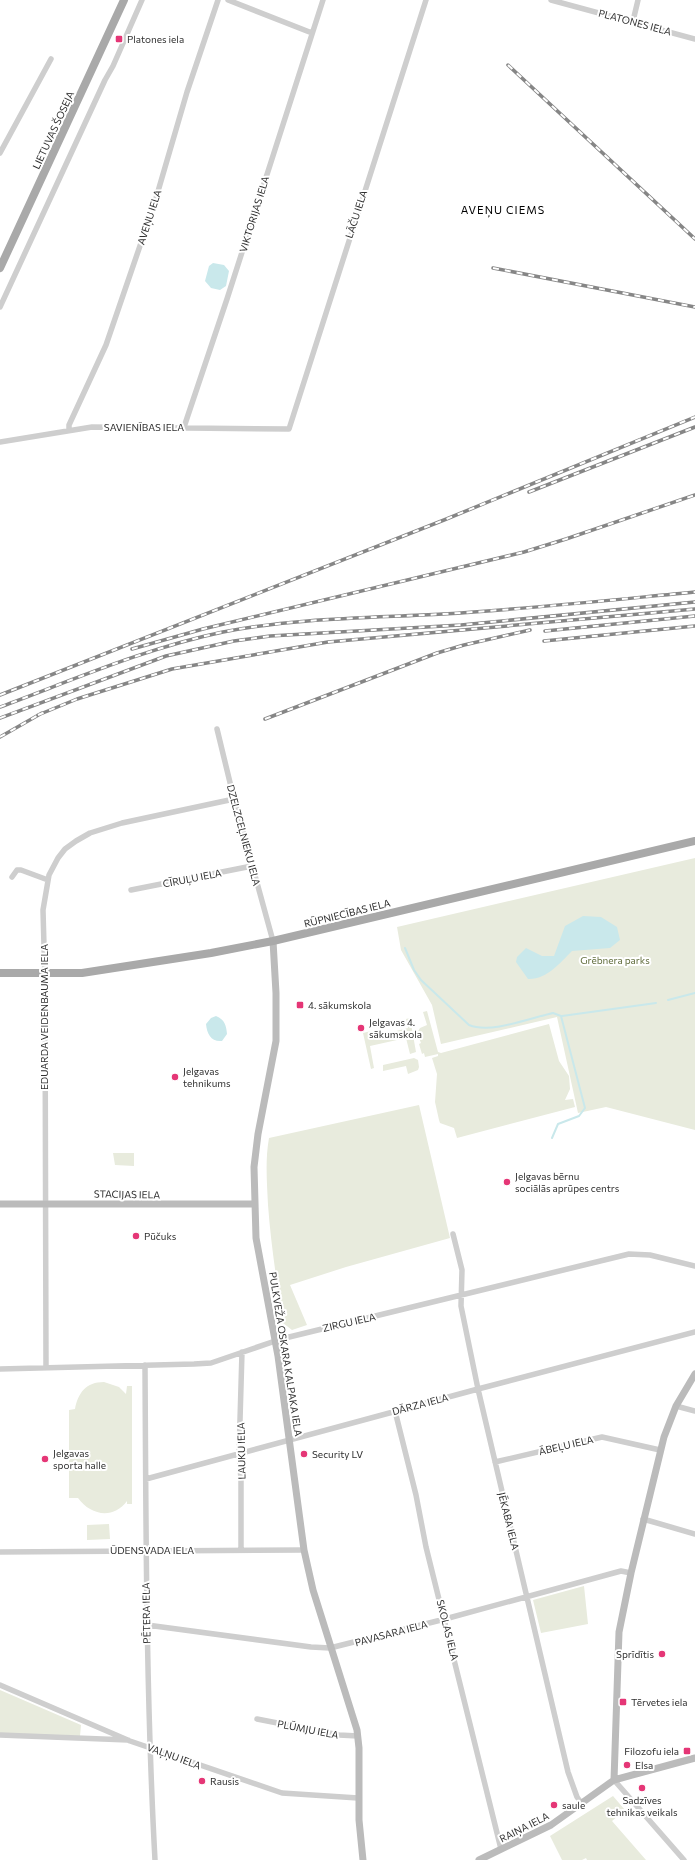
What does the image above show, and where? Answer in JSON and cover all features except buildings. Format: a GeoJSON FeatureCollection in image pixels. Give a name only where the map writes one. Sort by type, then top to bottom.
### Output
{"type":"FeatureCollection","features":[{"type":"Feature","properties":{"kind":"main road","name":"LIETUVAS ŠOSEJA"},"geometry":{"type":"LineString","coordinates":[[0,268],[124,0]]}},
{"type":"Feature","properties":{"kind":"main road","name":"RŪPNIECĪBAS IELA"},"geometry":{"type":"LineString","coordinates":[[0,973],[82,973],[120,968],[273,941],[695,841]]}},
{"type":"Feature","properties":{"kind":"street"},"geometry":{"type":"LineString","coordinates":[[0,307],[96,99],[113,66],[142,0]]}},
{"type":"Feature","properties":{"kind":"street","name":"AVEŅU IELA"},"geometry":{"type":"LineString","coordinates":[[69,430],[69,425],[106,345],[154,205],[187,92],[218,0]]}},
{"type":"Feature","properties":{"kind":"street"},"geometry":{"type":"LineString","coordinates":[[228,0],[312,33]]}},
{"type":"Feature","properties":{"kind":"street","name":"VIKTORIJAS IELA"},"geometry":{"type":"LineString","coordinates":[[184,427],[227,299],[323,0]]}},
{"type":"Feature","properties":{"kind":"street","name":"LĀČU IELA"},"geometry":{"type":"LineString","coordinates":[[289,429],[426,0]]}},
{"type":"Feature","properties":{"kind":"street","name":"PLATONES IELA"},"geometry":{"type":"LineString","coordinates":[[551,0],[695,39]]}},
{"type":"Feature","properties":{"kind":"street"},"geometry":{"type":"LineString","coordinates":[[633,21],[638,0]]}},
{"type":"Feature","properties":{"kind":"street"},"geometry":{"type":"LineString","coordinates":[[0,153],[51,59]]}},
{"type":"Feature","properties":{"kind":"street","name":"SAVIENĪBAS IELA"},"geometry":{"type":"LineString","coordinates":[[0,442],[69,430],[109,426],[289,429]]}},
{"type":"Feature","properties":{"kind":"street","name":"DZELZCEĻNIEKU IELA"},"geometry":{"type":"LineString","coordinates":[[217,729],[234,799],[271,928],[273,941]]}},
{"type":"Feature","properties":{"kind":"street","name":"EDUARDA VEIDENBAUMA IELA"},"geometry":{"type":"LineString","coordinates":[[46,1368],[43,910],[48,880],[58,858],[76,841],[90,833],[122,823],[234,799]]}},
{"type":"Feature","properties":{"kind":"street","name":"CĪRUĻU IELA"},"geometry":{"type":"LineString","coordinates":[[131,890],[252,866]]}},
{"type":"Feature","properties":{"kind":"street"},"geometry":{"type":"LineString","coordinates":[[12,877],[17,870],[48,880]]}},
{"type":"Feature","properties":{"kind":"street","name":"PULKVEŽA OSKARA KALPAKA IELA"},"geometry":{"type":"LineString","coordinates":[[273,941],[276,987],[276,1041],[254,1167],[256,1238],[275,1341],[304,1550],[313,1590],[358,1736],[358,1798],[363,1860]]}},
{"type":"Feature","properties":{"kind":"street","name":"STACIJAS IELA"},"geometry":{"type":"LineString","coordinates":[[0,1204],[254,1204]]}},
{"type":"Feature","properties":{"kind":"street","name":"JĒKABA IELA"},"geometry":{"type":"LineString","coordinates":[[453,1234],[462,1270],[460,1295],[461,1306],[478,1388],[568,1772],[577,1797],[582,1804]]}},
{"type":"Feature","properties":{"kind":"street","name":"ZIRGU IELA"},"geometry":{"type":"LineString","coordinates":[[0,1369],[202,1364],[275,1341],[629,1254],[650,1255],[695,1266]]}},
{"type":"Feature","properties":{"kind":"street","name":"DĀRZA IELA"},"geometry":{"type":"LineString","coordinates":[[146,1479],[290,1441],[478,1388],[695,1332]]}},
{"type":"Feature","properties":{"kind":"street","name":"LAUKU IELA"},"geometry":{"type":"LineString","coordinates":[[241,1550],[241,1479],[239,1454],[242,1352]]}},
{"type":"Feature","properties":{"kind":"street","name":"PĒTERA IELA"},"geometry":{"type":"LineString","coordinates":[[145,1365],[145,1550],[149,1746],[155,1860]]}},
{"type":"Feature","properties":{"kind":"street"},"geometry":{"type":"LineString","coordinates":[[684,1860],[614,1780],[619,1632],[643,1519],[660,1450],[676,1406],[695,1374]]}},
{"type":"Feature","properties":{"kind":"street"},"geometry":{"type":"LineString","coordinates":[[676,1406],[695,1411]]}},
{"type":"Feature","properties":{"kind":"street","name":"SKOLAS IELA"},"geometry":{"type":"LineString","coordinates":[[395,1411],[416,1495],[426,1547],[501,1850]]}},
{"type":"Feature","properties":{"kind":"street","name":"ĀBEĻU IELA"},"geometry":{"type":"LineString","coordinates":[[495,1462],[602,1437],[660,1450]]}},
{"type":"Feature","properties":{"kind":"street"},"geometry":{"type":"LineString","coordinates":[[643,1519],[695,1534]]}},
{"type":"Feature","properties":{"kind":"street","name":"ŪDENSVADA IELA"},"geometry":{"type":"LineString","coordinates":[[0,1552],[304,1550]]}},
{"type":"Feature","properties":{"kind":"street","name":"PAVASARA IELA"},"geometry":{"type":"LineString","coordinates":[[147,1625],[311,1647],[330,1648],[621,1572],[631,1573]]}},
{"type":"Feature","properties":{"kind":"street","name":"VAĻŅU IELA"},"geometry":{"type":"LineString","coordinates":[[0,1685],[130,1740],[282,1793],[358,1798]]}},
{"type":"Feature","properties":{"kind":"street","name":"PLŪMJU IELA"},"geometry":{"type":"LineString","coordinates":[[257,1719],[339,1735],[358,1736]]}},
{"type":"Feature","properties":{"kind":"street","name":"VAĻŅU IELA"},"geometry":{"type":"LineString","coordinates":[[0,1735],[130,1740]]}},
{"type":"Feature","properties":{"kind":"street"},"geometry":{"type":"LineString","coordinates":[[614,1780],[695,1758]]}},
{"type":"Feature","properties":{"kind":"street","name":"RAIŅA IELA"},"geometry":{"type":"LineString","coordinates":[[479,1860],[551,1825],[614,1780]]}},
{"type":"Feature","properties":{"kind":"green space","name":"Grēbnera parks"},"geometry":{"type":"Polygon","coordinates":[[[695,858],[695,1130],[606,1107],[578,1113],[557,1017],[441,1044],[432,1005],[401,950],[397,927],[695,858]]]}},
{"type":"Feature","properties":{"kind":"green space"},"geometry":{"type":"Polygon","coordinates":[[[427,1011],[438,1052],[441,1053],[549,1024],[559,1061],[569,1076],[570,1089],[565,1100],[573,1099],[575,1107],[457,1138],[454,1128],[440,1123],[439,1120],[435,1102],[437,1074],[432,1058],[438,1056],[438,1054],[425,1057],[424,1053],[422,1054],[419,1044],[421,1043],[417,1033],[420,1028],[427,1025],[423,1012],[427,1011]]]}},
{"type":"Feature","properties":{"kind":"green space"},"geometry":{"type":"Polygon","coordinates":[[[410,1018],[416,1052],[410,1054],[406,1038],[370,1046],[374,1068],[371,1069],[363,1033],[371,1031],[373,1037],[408,1028],[406,1019],[410,1018]]]}},
{"type":"Feature","properties":{"kind":"green space"},"geometry":{"type":"Polygon","coordinates":[[[414,1058],[418,1060],[418,1070],[408,1074],[406,1066],[383,1071],[383,1065],[414,1058]]]}},
{"type":"Feature","properties":{"kind":"green space"},"geometry":{"type":"Polygon","coordinates":[[[419,1105],[450,1238],[346,1267],[290,1285],[307,1325],[292,1330],[283,1323],[272,1250],[267,1180],[269,1138],[419,1105]]]}},
{"type":"Feature","properties":{"kind":"green space"},"geometry":{"type":"Polygon","coordinates":[[[113,1153],[134,1153],[134,1166],[115,1165],[113,1153]]]}},
{"type":"Feature","properties":{"kind":"green space"},"geometry":{"type":"Polygon","coordinates":[[[104,1382],[119,1387],[126,1394],[127,1386],[132,1386],[132,1504],[127,1504],[127,1501],[115,1511],[109,1513],[95,1511],[83,1504],[78,1498],[69,1498],[69,1410],[75,1409],[78,1398],[88,1386],[104,1382]]]}},
{"type":"Feature","properties":{"kind":"green space"},"geometry":{"type":"Polygon","coordinates":[[[109,1524],[110,1539],[87,1540],[87,1525],[109,1524]]]}},
{"type":"Feature","properties":{"kind":"green space"},"geometry":{"type":"Polygon","coordinates":[[[584,1586],[588,1624],[541,1633],[533,1600],[584,1586]]]}},
{"type":"Feature","properties":{"kind":"green space"},"geometry":{"type":"Polygon","coordinates":[[[0,1690],[81,1725],[80,1736],[0,1734],[0,1690]]]}},
{"type":"Feature","properties":{"kind":"green space"},"geometry":{"type":"Polygon","coordinates":[[[613,1796],[625,1810],[612,1821],[646,1860],[587,1860],[586,1858],[582,1860],[562,1860],[550,1836],[613,1796]]]}},
{"type":"Feature","properties":{"kind":"water"},"geometry":{"type":"Polygon","coordinates":[[[213,263],[224,265],[229,271],[226,286],[220,290],[211,288],[205,281],[209,266],[213,263]]]}},
{"type":"Feature","properties":{"kind":"water"},"geometry":{"type":"Polygon","coordinates":[[[583,916],[601,917],[617,927],[620,940],[610,948],[572,951],[547,974],[535,979],[528,979],[516,962],[517,957],[526,948],[542,956],[554,956],[565,926],[583,916]]]}},
{"type":"Feature","properties":{"kind":"water"},"geometry":{"type":"Polygon","coordinates":[[[216,1016],[223,1021],[226,1028],[227,1034],[222,1041],[212,1039],[210,1037],[206,1024],[211,1018],[216,1016]]]}},
{"type":"Feature","properties":{"kind":"waterway"},"geometry":{"type":"LineString","coordinates":[[405,948],[414,970],[421,980],[469,1025],[488,1028],[511,1024],[553,1013],[561,1016],[585,1108],[579,1116],[558,1124],[552,1138]]}},
{"type":"Feature","properties":{"kind":"waterway"},"geometry":{"type":"LineString","coordinates":[[668,1000],[695,993]]}},
{"type":"Feature","properties":{"kind":"waterway"},"geometry":{"type":"LineString","coordinates":[[562,1016],[656,1003]]}},
{"type":"Feature","properties":{"kind":"railway"},"geometry":{"type":"LineString","coordinates":[[508,65],[695,239]]}},
{"type":"Feature","properties":{"kind":"railway"},"geometry":{"type":"LineString","coordinates":[[493,268],[695,307]]}},
{"type":"Feature","properties":{"kind":"railway"},"geometry":{"type":"LineString","coordinates":[[0,695],[444,520],[695,417]]}},
{"type":"Feature","properties":{"kind":"railway"},"geometry":{"type":"LineString","coordinates":[[529,492],[695,427]]}},
{"type":"Feature","properties":{"kind":"railway"},"geometry":{"type":"LineString","coordinates":[[132,649],[203,629],[524,552],[695,495]]}},
{"type":"Feature","properties":{"kind":"railway"},"geometry":{"type":"LineString","coordinates":[[0,707],[110,665],[166,647],[223,632],[250,627],[333,619],[506,610],[695,592]]}},
{"type":"Feature","properties":{"kind":"railway"},"geometry":{"type":"LineString","coordinates":[[0,718],[166,656],[234,641],[270,636],[461,625],[695,602]]}},
{"type":"Feature","properties":{"kind":"railway"},"geometry":{"type":"LineString","coordinates":[[38,715],[77,699],[172,669],[328,642],[695,609]]}},
{"type":"Feature","properties":{"kind":"railway"},"geometry":{"type":"LineString","coordinates":[[545,631],[695,616]]}},
{"type":"Feature","properties":{"kind":"railway"},"geometry":{"type":"LineString","coordinates":[[544,641],[695,626]]}},
{"type":"Feature","properties":{"kind":"railway"},"geometry":{"type":"LineString","coordinates":[[265,719],[437,653],[464,645],[530,630]]}},
{"type":"Feature","properties":{"kind":"railway"},"geometry":{"type":"LineString","coordinates":[[0,737],[42,713]]}},
{"type":"Feature","properties":{"kind":"place","name":"Platones iela"},"geometry":{"type":"Point","coordinates":[119,39]}},
{"type":"Feature","properties":{"kind":"place","name":"4. sākumskola"},"geometry":{"type":"Point","coordinates":[300,1005]}},
{"type":"Feature","properties":{"kind":"place","name":"Jelgavas 4. sākumskola"},"geometry":{"type":"Point","coordinates":[361,1028]}},
{"type":"Feature","properties":{"kind":"place","name":"Jelgavas tehnikums"},"geometry":{"type":"Point","coordinates":[175,1077]}},
{"type":"Feature","properties":{"kind":"place","name":"Jelgavas bērnu sociālās aprūpes centrs"},"geometry":{"type":"Point","coordinates":[507,1182]}},
{"type":"Feature","properties":{"kind":"place","name":"Pūčuks"},"geometry":{"type":"Point","coordinates":[136,1236]}},
{"type":"Feature","properties":{"kind":"place","name":"Security LV"},"geometry":{"type":"Point","coordinates":[304,1454]}},
{"type":"Feature","properties":{"kind":"place","name":"Jelgavas sporta halle"},"geometry":{"type":"Point","coordinates":[45,1459]}},
{"type":"Feature","properties":{"kind":"place","name":"Sprīdītis"},"geometry":{"type":"Point","coordinates":[662,1654]}},
{"type":"Feature","properties":{"kind":"place","name":"Tērvetes iela"},"geometry":{"type":"Point","coordinates":[623,1702]}},
{"type":"Feature","properties":{"kind":"place","name":"Filozofu iela"},"geometry":{"type":"Point","coordinates":[687,1751]}},
{"type":"Feature","properties":{"kind":"place","name":"Elsa"},"geometry":{"type":"Point","coordinates":[627,1765]}},
{"type":"Feature","properties":{"kind":"place","name":"Rausis"},"geometry":{"type":"Point","coordinates":[202,1781]}},
{"type":"Feature","properties":{"kind":"place","name":"Sadzīves tehnikas veikals"},"geometry":{"type":"Point","coordinates":[642,1788]}},
{"type":"Feature","properties":{"kind":"place","name":"saule"},"geometry":{"type":"Point","coordinates":[554,1805]}},
{"type":"Feature","properties":{"kind":"district","name":"AVEŅU CIEMS"},"geometry":{"type":"Point","coordinates":[503,210]}}]}
